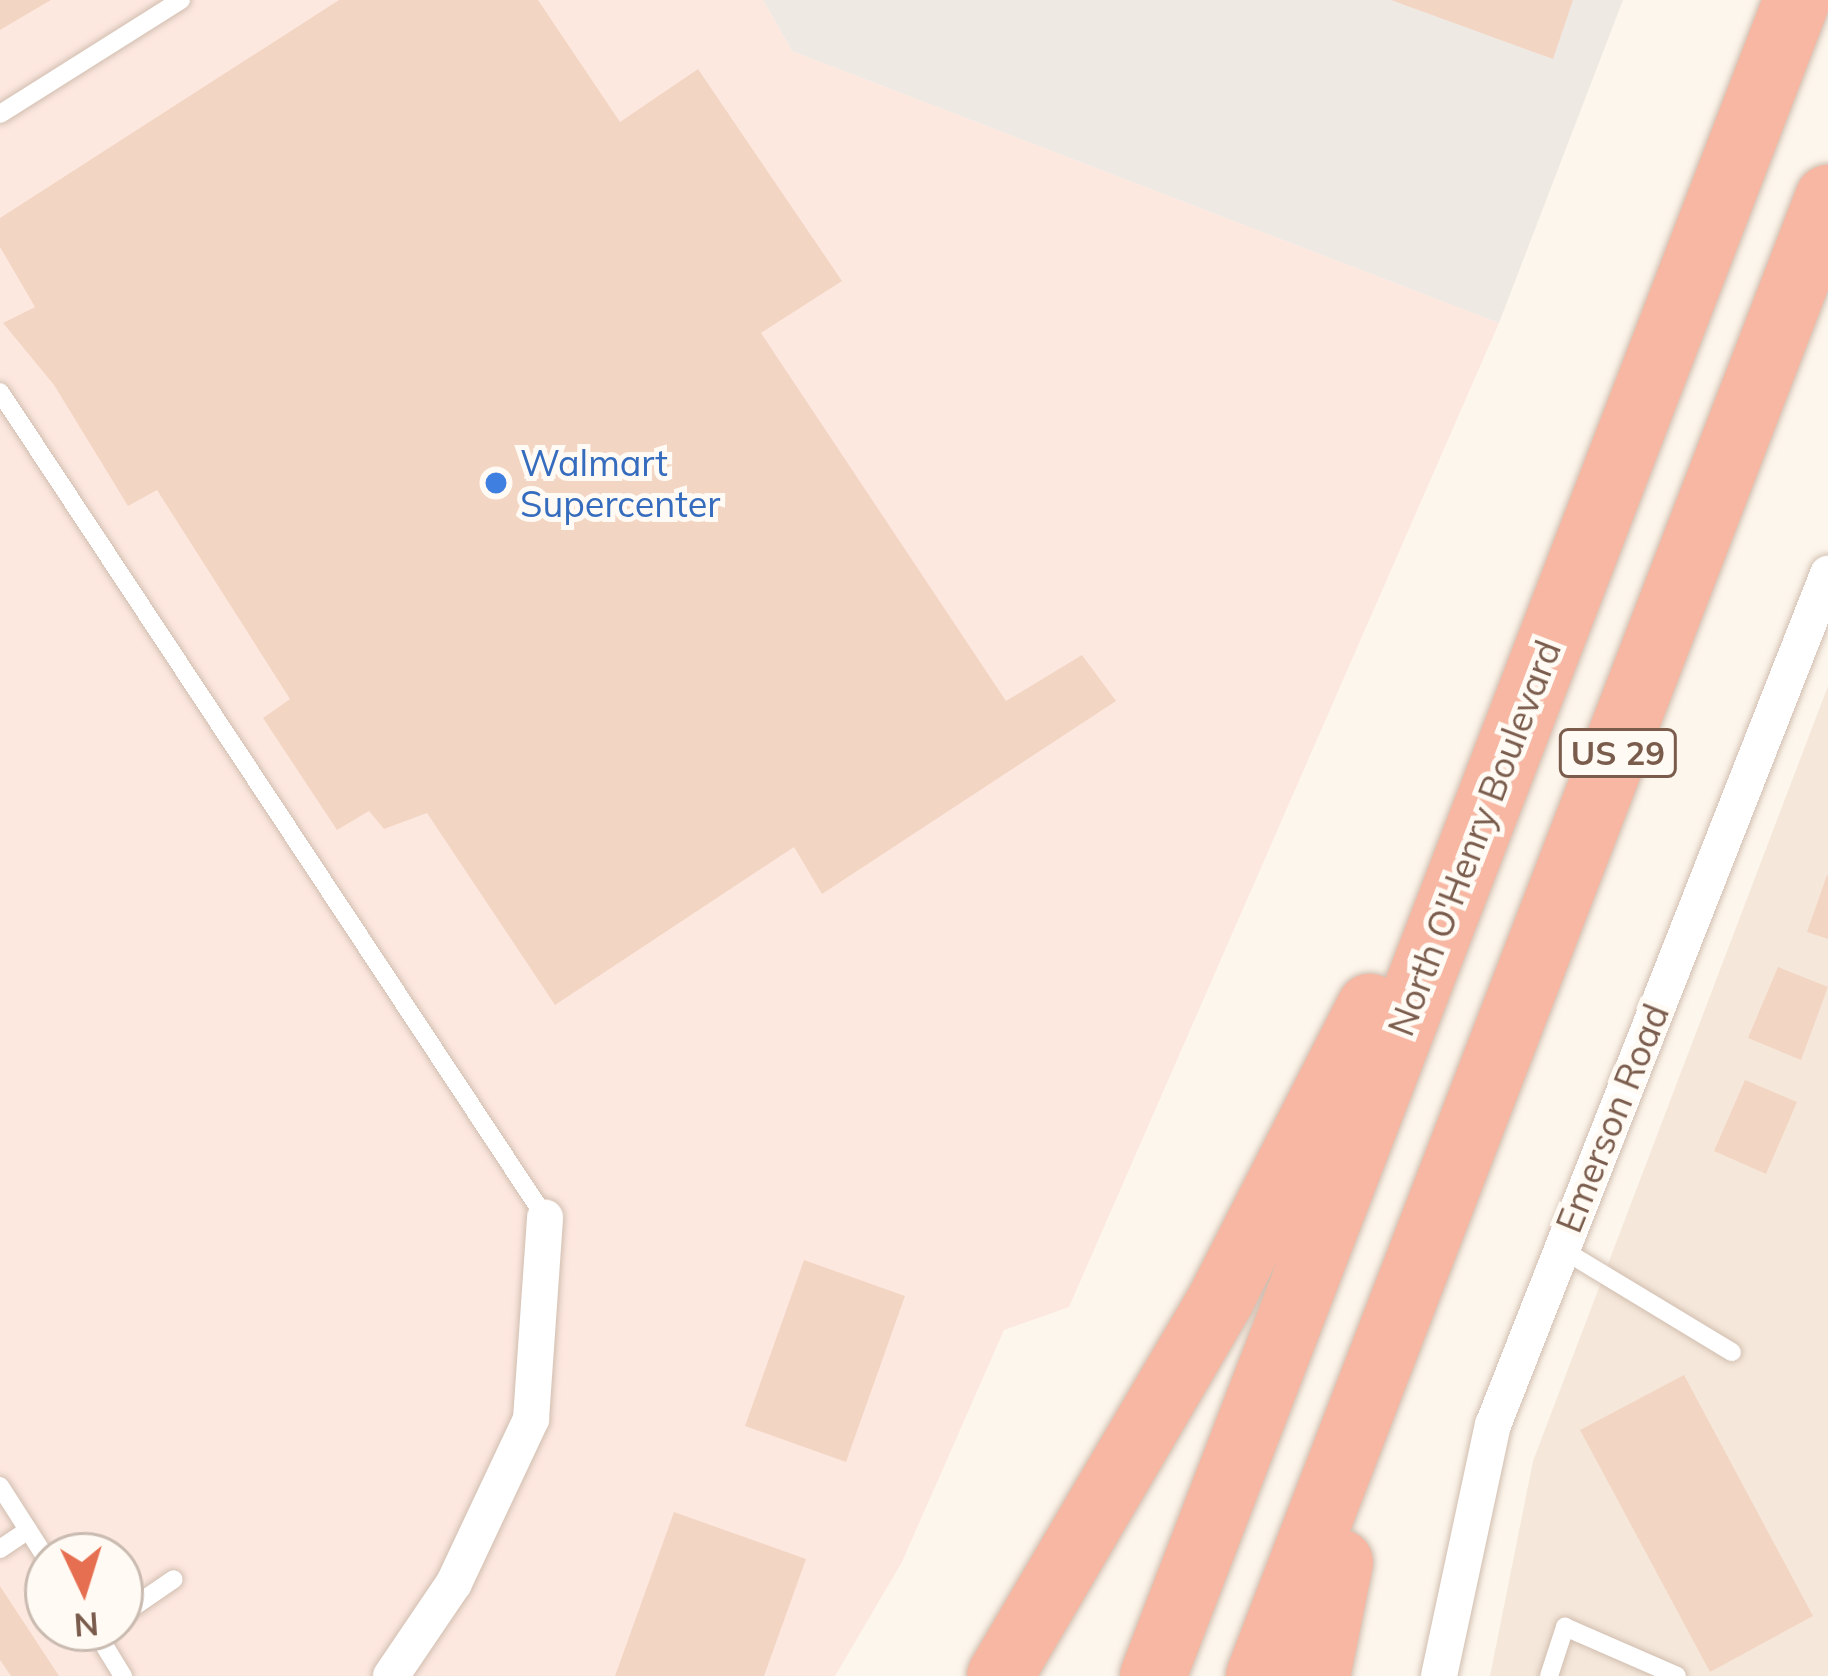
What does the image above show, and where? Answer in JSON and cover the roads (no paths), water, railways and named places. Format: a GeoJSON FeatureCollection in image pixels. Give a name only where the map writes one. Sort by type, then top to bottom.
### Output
{"type":"FeatureCollection","features":[{"type":"Feature","properties":{"kind":"highway","name":"North O'Henry Boulevard"},"geometry":{"type":"LineString","coordinates":[[1153,1676],[1798,0]]}},
{"type":"Feature","properties":{"kind":"highway","name":"US 29"},"geometry":{"type":"LineString","coordinates":[[1259,1676],[1407,1308],[1828,198]]}},
{"type":"Feature","properties":{"kind":"highway"},"geometry":{"type":"LineString","coordinates":[[1000,1676],[1221,1299],[1553,631]]}},
{"type":"Feature","properties":{"kind":"highway"},"geometry":{"type":"LineString","coordinates":[[1317,1676],[1407,1308]]}},
{"type":"Feature","properties":{"kind":"street","name":"Emerson Road"},"geometry":{"type":"LineString","coordinates":[[1443,1675],[1493,1425],[1828,574]]}},
{"type":"Feature","properties":{"kind":"street"},"geometry":{"type":"LineString","coordinates":[[391,1676],[454,1583],[531,1419],[545,1217]]}},
{"type":"Feature","properties":{"kind":"lane"},"geometry":{"type":"LineString","coordinates":[[0,114],[181,0]]}},
{"type":"Feature","properties":{"kind":"lane"},"geometry":{"type":"LineString","coordinates":[[0,392],[545,1217]]}},
{"type":"Feature","properties":{"kind":"lane"},"geometry":{"type":"LineString","coordinates":[[1560,1248],[1732,1352]]}},
{"type":"Feature","properties":{"kind":"lane"},"geometry":{"type":"LineString","coordinates":[[0,1486],[28,1530],[0,1549]]}},
{"type":"Feature","properties":{"kind":"lane"},"geometry":{"type":"LineString","coordinates":[[144,1600],[174,1579]]}},
{"type":"Feature","properties":{"kind":"lane"},"geometry":{"type":"LineString","coordinates":[[1549,1676],[1565,1628],[1677,1676]]}},
{"type":"Feature","properties":{"kind":"place","name":"Walmart Supercenter"},"geometry":{"type":"Point","coordinates":[496,483]}}]}
